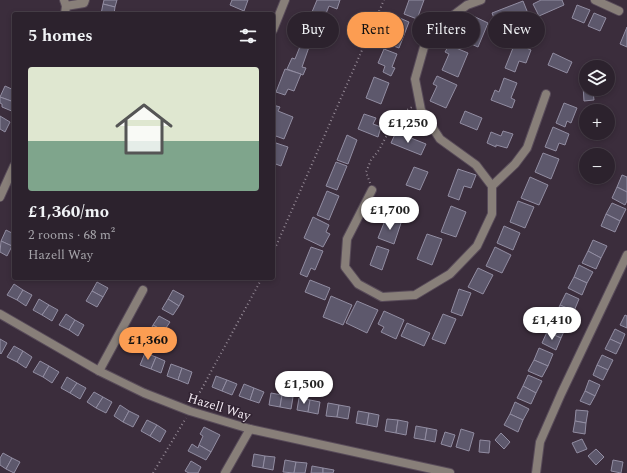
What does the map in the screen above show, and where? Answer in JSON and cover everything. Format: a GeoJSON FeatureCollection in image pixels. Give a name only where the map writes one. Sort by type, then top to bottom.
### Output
{"type":"FeatureCollection","features":[{"type":"Feature","properties":{"kind":"street"},"geometry":{"type":"LineString","coordinates":[[65,7],[84,3],[85,0]]}},
{"type":"Feature","properties":{"kind":"street"},"geometry":{"type":"LineString","coordinates":[[275,25],[285,0]]}},
{"type":"Feature","properties":{"kind":"street"},"geometry":{"type":"LineString","coordinates":[[372,190],[347,239],[345,267],[358,284],[382,297],[415,294],[450,274],[476,246],[492,214],[492,186],[476,164],[440,139],[421,110],[415,78],[424,47],[443,23],[466,4],[481,0]]}},
{"type":"Feature","properties":{"kind":"street"},"geometry":{"type":"LineString","coordinates":[[595,0],[619,11]]}},
{"type":"Feature","properties":{"kind":"street"},"geometry":{"type":"LineString","coordinates":[[492,186],[515,164],[527,148],[546,94]]}},
{"type":"Feature","properties":{"kind":"street"},"geometry":{"type":"LineString","coordinates":[[0,197],[12,170]]}},
{"type":"Feature","properties":{"kind":"street"},"geometry":{"type":"LineString","coordinates":[[536,473],[540,442],[561,394],[627,255]]}},
{"type":"Feature","properties":{"kind":"street"},"geometry":{"type":"LineString","coordinates":[[99,371],[143,290]]}},
{"type":"Feature","properties":{"kind":"street","name":"Hazell Way"},"geometry":{"type":"LineString","coordinates":[[0,314],[99,371],[144,393],[190,411],[250,429],[450,473]]}},
{"type":"Feature","properties":{"kind":"street"},"geometry":{"type":"LineString","coordinates":[[225,473],[250,429]]}},
{"type":"Feature","properties":{"kind":"path"},"geometry":{"type":"LineString","coordinates":[[275,248],[384,0]]}},
{"type":"Feature","properties":{"kind":"path"},"geometry":{"type":"LineString","coordinates":[[372,190],[366,172],[371,160],[379,150],[397,116],[420,102]]}},
{"type":"Feature","properties":{"kind":"path"},"geometry":{"type":"LineString","coordinates":[[153,473],[190,411],[261,280]]}},
{"type":"Feature","properties":{"kind":"building"},"geometry":{"type":"Polygon","coordinates":[[[104,0],[117,0],[115,7],[103,4],[104,0]]]}},
{"type":"Feature","properties":{"kind":"building"},"geometry":{"type":"Polygon","coordinates":[[[232,0],[248,0],[244,11],[230,5],[232,0]]]}},
{"type":"Feature","properties":{"kind":"building"},"geometry":{"type":"Polygon","coordinates":[[[317,0],[340,0],[337,9],[329,6],[327,12],[312,12],[317,0]]]}},
{"type":"Feature","properties":{"kind":"building"},"geometry":{"type":"Polygon","coordinates":[[[409,0],[424,0],[420,12],[412,12],[412,17],[404,14],[409,0]]]}},
{"type":"Feature","properties":{"kind":"building"},"geometry":{"type":"Polygon","coordinates":[[[541,0],[562,0],[564,5],[545,13],[545,12],[537,12],[533,4],[541,0]]]}},
{"type":"Feature","properties":{"kind":"building"},"geometry":{"type":"Polygon","coordinates":[[[523,1],[527,12],[495,12],[523,1]]]}},
{"type":"Feature","properties":{"kind":"building"},"geometry":{"type":"Polygon","coordinates":[[[103,4],[115,7],[114,12],[101,12],[103,4]]]}},
{"type":"Feature","properties":{"kind":"building"},"geometry":{"type":"Polygon","coordinates":[[[577,5],[590,10],[584,23],[572,18],[577,5]]]}},
{"type":"Feature","properties":{"kind":"building"},"geometry":{"type":"Polygon","coordinates":[[[594,13],[606,18],[600,31],[588,26],[594,13]]]}},
{"type":"Feature","properties":{"kind":"building"},"geometry":{"type":"Polygon","coordinates":[[[480,19],[488,23],[480,42],[480,19]]]}},
{"type":"Feature","properties":{"kind":"building"},"geometry":{"type":"Polygon","coordinates":[[[404,20],[409,22],[404,35],[404,20]]]}},
{"type":"Feature","properties":{"kind":"building"},"geometry":{"type":"Polygon","coordinates":[[[627,27],[627,47],[620,44],[627,27]]]}},
{"type":"Feature","properties":{"kind":"building"},"geometry":{"type":"Polygon","coordinates":[[[299,48],[309,48],[302,67],[306,68],[303,75],[287,69],[292,58],[295,59],[299,48]]]}},
{"type":"Feature","properties":{"kind":"building"},"geometry":{"type":"Polygon","coordinates":[[[447,48],[456,48],[468,53],[458,77],[442,70],[449,54],[445,52],[447,48]]]}},
{"type":"Feature","properties":{"kind":"building"},"geometry":{"type":"Polygon","coordinates":[[[513,48],[526,48],[531,50],[526,63],[519,61],[515,72],[505,68],[513,48]]]}},
{"type":"Feature","properties":{"kind":"building"},"geometry":{"type":"Polygon","coordinates":[[[384,49],[397,54],[392,67],[395,68],[391,76],[383,72],[385,66],[378,63],[384,49]]]}},
{"type":"Feature","properties":{"kind":"building"},"geometry":{"type":"Polygon","coordinates":[[[553,53],[572,62],[567,73],[548,65],[553,53]]]}},
{"type":"Feature","properties":{"kind":"building"},"geometry":{"type":"Polygon","coordinates":[[[285,69],[301,74],[294,91],[288,89],[285,95],[276,92],[285,69]]]}},
{"type":"Feature","properties":{"kind":"building"},"geometry":{"type":"Polygon","coordinates":[[[437,76],[457,85],[446,108],[430,101],[437,86],[433,84],[437,76]]]}},
{"type":"Feature","properties":{"kind":"building"},"geometry":{"type":"Polygon","coordinates":[[[374,77],[389,83],[381,104],[366,98],[374,77]]]}},
{"type":"Feature","properties":{"kind":"building"},"geometry":{"type":"Polygon","coordinates":[[[504,78],[517,83],[511,98],[515,100],[512,108],[491,100],[495,90],[499,92],[504,78]]]}},
{"type":"Feature","properties":{"kind":"building"},"geometry":{"type":"Polygon","coordinates":[[[5,86],[12,89],[12,101],[0,97],[5,86]]]}},
{"type":"Feature","properties":{"kind":"building"},"geometry":{"type":"Polygon","coordinates":[[[584,96],[594,96],[594,100],[584,101],[584,96]]]}},
{"type":"Feature","properties":{"kind":"building"},"geometry":{"type":"Polygon","coordinates":[[[0,97],[12,101],[12,111],[2,107],[2,104],[0,103],[0,97]]]}},
{"type":"Feature","properties":{"kind":"building"},"geometry":{"type":"Polygon","coordinates":[[[564,103],[577,108],[571,123],[567,121],[565,127],[556,123],[564,103]]]}},
{"type":"Feature","properties":{"kind":"building"},"geometry":{"type":"Polygon","coordinates":[[[275,106],[280,107],[278,111],[293,117],[284,139],[275,136],[275,106]]]}},
{"type":"Feature","properties":{"kind":"building"},"geometry":{"type":"Polygon","coordinates":[[[465,111],[482,118],[477,130],[460,123],[465,111]]]}},
{"type":"Feature","properties":{"kind":"building"},"geometry":{"type":"Polygon","coordinates":[[[364,114],[376,118],[373,124],[381,127],[378,137],[358,129],[364,114]]]}},
{"type":"Feature","properties":{"kind":"building"},"geometry":{"type":"Polygon","coordinates":[[[0,116],[10,122],[5,132],[0,129],[0,116]]]}},
{"type":"Feature","properties":{"kind":"building"},"geometry":{"type":"Polygon","coordinates":[[[553,127],[569,134],[565,145],[559,143],[556,151],[545,147],[553,127]]]}},
{"type":"Feature","properties":{"kind":"building"},"geometry":{"type":"Polygon","coordinates":[[[503,131],[513,134],[507,148],[496,145],[496,147],[487,143],[491,132],[501,136],[503,131]]]}},
{"type":"Feature","properties":{"kind":"building"},"geometry":{"type":"Polygon","coordinates":[[[396,132],[426,144],[421,155],[391,143],[396,132]]]}},
{"type":"Feature","properties":{"kind":"building"},"geometry":{"type":"Polygon","coordinates":[[[347,135],[357,140],[348,164],[337,160],[347,135]]]}},
{"type":"Feature","properties":{"kind":"building"},"geometry":{"type":"Polygon","coordinates":[[[275,143],[288,147],[281,166],[275,164],[275,143]]]}},
{"type":"Feature","properties":{"kind":"building"},"geometry":{"type":"Polygon","coordinates":[[[543,153],[559,159],[551,179],[535,172],[543,153]]]}},
{"type":"Feature","properties":{"kind":"building"},"geometry":{"type":"Polygon","coordinates":[[[336,162],[347,166],[337,190],[326,186],[336,162]]]}},
{"type":"Feature","properties":{"kind":"building"},"geometry":{"type":"Polygon","coordinates":[[[414,167],[428,172],[420,190],[406,185],[414,167]]]}},
{"type":"Feature","properties":{"kind":"building"},"geometry":{"type":"Polygon","coordinates":[[[458,169],[476,175],[471,188],[464,186],[459,200],[448,196],[458,169]]]}},
{"type":"Feature","properties":{"kind":"building"},"geometry":{"type":"Polygon","coordinates":[[[622,175],[627,177],[627,192],[617,187],[622,175]]]}},
{"type":"Feature","properties":{"kind":"building"},"geometry":{"type":"Polygon","coordinates":[[[530,177],[548,185],[539,205],[521,198],[530,177]]]}},
{"type":"Feature","properties":{"kind":"building"},"geometry":{"type":"Polygon","coordinates":[[[617,187],[627,192],[627,201],[625,205],[612,198],[617,187]]]}},
{"type":"Feature","properties":{"kind":"building"},"geometry":{"type":"Polygon","coordinates":[[[327,191],[339,196],[329,220],[317,215],[327,191]]]}},
{"type":"Feature","properties":{"kind":"building"},"geometry":{"type":"Polygon","coordinates":[[[403,199],[414,204],[407,219],[396,215],[403,199]]]}},
{"type":"Feature","properties":{"kind":"building"},"geometry":{"type":"Polygon","coordinates":[[[518,201],[534,207],[525,228],[510,222],[518,201]]]}},
{"type":"Feature","properties":{"kind":"building"},"geometry":{"type":"Polygon","coordinates":[[[612,203],[626,209],[620,221],[606,214],[612,203]]]}},
{"type":"Feature","properties":{"kind":"building"},"geometry":{"type":"Polygon","coordinates":[[[451,206],[466,212],[456,237],[441,232],[451,206]]]}},
{"type":"Feature","properties":{"kind":"building"},"geometry":{"type":"Polygon","coordinates":[[[606,214],[620,221],[615,232],[601,226],[606,214]]]}},
{"type":"Feature","properties":{"kind":"building"},"geometry":{"type":"Polygon","coordinates":[[[313,217],[329,225],[326,232],[330,234],[323,247],[304,238],[313,217]]]}},
{"type":"Feature","properties":{"kind":"building"},"geometry":{"type":"Polygon","coordinates":[[[386,218],[401,223],[394,244],[378,238],[386,218]]]}},
{"type":"Feature","properties":{"kind":"building"},"geometry":{"type":"Polygon","coordinates":[[[504,226],[520,233],[513,250],[497,243],[504,226]]]}},
{"type":"Feature","properties":{"kind":"building"},"geometry":{"type":"Polygon","coordinates":[[[6,230],[12,233],[12,246],[1,241],[6,230]]]}},
{"type":"Feature","properties":{"kind":"building"},"geometry":{"type":"Polygon","coordinates":[[[427,234],[442,239],[432,265],[417,259],[427,234]]]}},
{"type":"Feature","properties":{"kind":"building"},"geometry":{"type":"Polygon","coordinates":[[[593,240],[607,246],[601,258],[588,251],[593,240]]]}},
{"type":"Feature","properties":{"kind":"building"},"geometry":{"type":"Polygon","coordinates":[[[1,241],[12,246],[7,256],[0,252],[1,241]]]}},
{"type":"Feature","properties":{"kind":"building"},"geometry":{"type":"Polygon","coordinates":[[[377,246],[389,250],[382,270],[370,265],[377,246]]]}},
{"type":"Feature","properties":{"kind":"building"},"geometry":{"type":"Polygon","coordinates":[[[311,247],[323,251],[315,270],[311,268],[307,277],[300,274],[311,247]]]}},
{"type":"Feature","properties":{"kind":"building"},"geometry":{"type":"Polygon","coordinates":[[[495,247],[511,255],[502,273],[486,266],[495,247]]]}},
{"type":"Feature","properties":{"kind":"building"},"geometry":{"type":"Polygon","coordinates":[[[588,251],[601,258],[596,269],[582,263],[588,251]]]}},
{"type":"Feature","properties":{"kind":"building"},"geometry":{"type":"Polygon","coordinates":[[[579,265],[593,272],[587,283],[574,277],[579,265]]]}},
{"type":"Feature","properties":{"kind":"building"},"geometry":{"type":"Polygon","coordinates":[[[478,268],[493,275],[483,294],[468,287],[478,268]]]}},
{"type":"Feature","properties":{"kind":"building"},"geometry":{"type":"Polygon","coordinates":[[[574,277],[587,283],[582,295],[568,288],[574,277]]]}},
{"type":"Feature","properties":{"kind":"building"},"geometry":{"type":"Polygon","coordinates":[[[310,280],[330,288],[325,300],[305,292],[310,280]]]}},
{"type":"Feature","properties":{"kind":"building"},"geometry":{"type":"Polygon","coordinates":[[[97,282],[108,288],[103,297],[92,291],[97,282]]]}},
{"type":"Feature","properties":{"kind":"building"},"geometry":{"type":"Polygon","coordinates":[[[14,284],[23,290],[17,300],[7,295],[14,284]]]}},
{"type":"Feature","properties":{"kind":"building"},"geometry":{"type":"Polygon","coordinates":[[[459,289],[471,293],[462,316],[451,312],[459,289]]]}},
{"type":"Feature","properties":{"kind":"building"},"geometry":{"type":"Polygon","coordinates":[[[23,290],[32,295],[26,306],[17,300],[23,290]]]}},
{"type":"Feature","properties":{"kind":"building"},"geometry":{"type":"Polygon","coordinates":[[[173,290],[184,296],[179,306],[168,299],[173,290]]]}},
{"type":"Feature","properties":{"kind":"building"},"geometry":{"type":"Polygon","coordinates":[[[92,291],[103,297],[97,307],[86,301],[92,291]]]}},
{"type":"Feature","properties":{"kind":"building"},"geometry":{"type":"Polygon","coordinates":[[[566,293],[579,299],[574,311],[560,305],[566,293]]]}},
{"type":"Feature","properties":{"kind":"building"},"geometry":{"type":"Polygon","coordinates":[[[331,296],[352,305],[343,325],[323,317],[331,296]]]}},
{"type":"Feature","properties":{"kind":"building"},"geometry":{"type":"Polygon","coordinates":[[[39,299],[49,305],[42,315],[33,310],[39,299]]]}},
{"type":"Feature","properties":{"kind":"building"},"geometry":{"type":"Polygon","coordinates":[[[168,299],[179,306],[173,315],[162,309],[168,299]]]}},
{"type":"Feature","properties":{"kind":"building"},"geometry":{"type":"Polygon","coordinates":[[[357,301],[378,310],[367,333],[346,323],[357,301]]]}},
{"type":"Feature","properties":{"kind":"building"},"geometry":{"type":"Polygon","coordinates":[[[49,305],[58,310],[52,321],[42,315],[49,305]]]}},
{"type":"Feature","properties":{"kind":"building"},"geometry":{"type":"Polygon","coordinates":[[[560,305],[574,311],[569,322],[555,316],[560,305]]]}},
{"type":"Feature","properties":{"kind":"building"},"geometry":{"type":"Polygon","coordinates":[[[384,311],[404,320],[396,339],[381,332],[384,327],[378,324],[384,311]]]}},
{"type":"Feature","properties":{"kind":"building"},"geometry":{"type":"Polygon","coordinates":[[[66,314],[75,320],[69,330],[59,325],[66,314]]]}},
{"type":"Feature","properties":{"kind":"building"},"geometry":{"type":"Polygon","coordinates":[[[443,314],[456,319],[445,344],[432,339],[443,314]]]}},
{"type":"Feature","properties":{"kind":"building"},"geometry":{"type":"Polygon","coordinates":[[[625,315],[627,316],[627,328],[620,325],[625,315]]]}},
{"type":"Feature","properties":{"kind":"building"},"geometry":{"type":"Polygon","coordinates":[[[159,316],[170,322],[164,331],[153,325],[159,316]]]}},
{"type":"Feature","properties":{"kind":"building"},"geometry":{"type":"Polygon","coordinates":[[[75,320],[84,325],[78,336],[69,330],[75,320]]]}},
{"type":"Feature","properties":{"kind":"building"},"geometry":{"type":"Polygon","coordinates":[[[553,320],[566,327],[561,338],[547,332],[553,320]]]}},
{"type":"Feature","properties":{"kind":"building"},"geometry":{"type":"Polygon","coordinates":[[[407,323],[430,333],[424,346],[401,336],[407,323]]]}},
{"type":"Feature","properties":{"kind":"building"},"geometry":{"type":"Polygon","coordinates":[[[153,325],[164,331],[158,341],[148,335],[153,325]]]}},
{"type":"Feature","properties":{"kind":"building"},"geometry":{"type":"Polygon","coordinates":[[[615,329],[625,334],[621,344],[610,339],[615,329]]]}},
{"type":"Feature","properties":{"kind":"building"},"geometry":{"type":"Polygon","coordinates":[[[547,332],[561,338],[556,350],[542,343],[547,332]]]}},
{"type":"Feature","properties":{"kind":"building"},"geometry":{"type":"Polygon","coordinates":[[[0,339],[7,343],[1,354],[0,353],[0,339]]]}},
{"type":"Feature","properties":{"kind":"building"},"geometry":{"type":"Polygon","coordinates":[[[610,339],[621,344],[616,354],[605,349],[610,339]]]}},
{"type":"Feature","properties":{"kind":"building"},"geometry":{"type":"Polygon","coordinates":[[[14,346],[23,351],[17,362],[7,357],[14,346]]]}},
{"type":"Feature","properties":{"kind":"building"},"geometry":{"type":"Polygon","coordinates":[[[539,348],[553,354],[548,366],[534,360],[539,348]]]}},
{"type":"Feature","properties":{"kind":"building"},"geometry":{"type":"Polygon","coordinates":[[[23,351],[32,357],[26,368],[17,362],[23,351]]]}},
{"type":"Feature","properties":{"kind":"building"},"geometry":{"type":"Polygon","coordinates":[[[145,353],[156,357],[151,369],[140,365],[145,353]]]}},
{"type":"Feature","properties":{"kind":"building"},"geometry":{"type":"Polygon","coordinates":[[[602,355],[613,360],[608,370],[597,365],[602,355]]]}},
{"type":"Feature","properties":{"kind":"building"},"geometry":{"type":"Polygon","coordinates":[[[156,357],[165,361],[161,373],[151,369],[156,357]]]}},
{"type":"Feature","properties":{"kind":"building"},"geometry":{"type":"Polygon","coordinates":[[[534,360],[548,366],[542,377],[528,371],[534,360]]]}},
{"type":"Feature","properties":{"kind":"building"},"geometry":{"type":"Polygon","coordinates":[[[40,361],[49,366],[43,377],[33,372],[40,361]]]}},
{"type":"Feature","properties":{"kind":"building"},"geometry":{"type":"Polygon","coordinates":[[[171,364],[182,368],[178,380],[167,376],[171,364]]]}},
{"type":"Feature","properties":{"kind":"building"},"geometry":{"type":"Polygon","coordinates":[[[597,365],[608,370],[603,380],[593,375],[597,365]]]}},
{"type":"Feature","properties":{"kind":"building"},"geometry":{"type":"Polygon","coordinates":[[[49,366],[59,372],[52,383],[43,377],[49,366]]]}},
{"type":"Feature","properties":{"kind":"building"},"geometry":{"type":"Polygon","coordinates":[[[182,368],[192,372],[188,384],[178,380],[182,368]]]}},
{"type":"Feature","properties":{"kind":"building"},"geometry":{"type":"Polygon","coordinates":[[[528,375],[542,381],[536,393],[523,386],[528,375]]]}},
{"type":"Feature","properties":{"kind":"building"},"geometry":{"type":"Polygon","coordinates":[[[216,376],[227,380],[222,391],[212,387],[216,376]]]}},
{"type":"Feature","properties":{"kind":"building"},"geometry":{"type":"Polygon","coordinates":[[[67,377],[77,383],[70,393],[61,388],[67,377]]]}},
{"type":"Feature","properties":{"kind":"building"},"geometry":{"type":"Polygon","coordinates":[[[227,380],[237,384],[232,395],[222,391],[227,380]]]}},
{"type":"Feature","properties":{"kind":"building"},"geometry":{"type":"Polygon","coordinates":[[[589,380],[600,385],[595,396],[585,391],[589,380]]]}},
{"type":"Feature","properties":{"kind":"building"},"geometry":{"type":"Polygon","coordinates":[[[77,383],[86,388],[80,399],[70,393],[77,383]]]}},
{"type":"Feature","properties":{"kind":"building"},"geometry":{"type":"Polygon","coordinates":[[[244,384],[254,388],[250,400],[239,396],[244,384]]]}},
{"type":"Feature","properties":{"kind":"building"},"geometry":{"type":"Polygon","coordinates":[[[523,386],[536,393],[531,404],[517,398],[523,386]]]}},
{"type":"Feature","properties":{"kind":"building"},"geometry":{"type":"Polygon","coordinates":[[[254,388],[264,392],[259,403],[250,400],[254,388]]]}},
{"type":"Feature","properties":{"kind":"building"},"geometry":{"type":"Polygon","coordinates":[[[585,391],[595,396],[590,405],[580,401],[585,391]]]}},
{"type":"Feature","properties":{"kind":"building"},"geometry":{"type":"Polygon","coordinates":[[[94,392],[103,397],[96,408],[87,402],[94,392]]]}},
{"type":"Feature","properties":{"kind":"building"},"geometry":{"type":"Polygon","coordinates":[[[271,393],[282,395],[280,407],[269,405],[271,393]]]}},
{"type":"Feature","properties":{"kind":"building"},"geometry":{"type":"Polygon","coordinates":[[[282,395],[293,397],[291,409],[280,407],[282,395]]]}},
{"type":"Feature","properties":{"kind":"building"},"geometry":{"type":"Polygon","coordinates":[[[103,397],[112,402],[106,413],[96,408],[103,397]]]}},
{"type":"Feature","properties":{"kind":"building"},"geometry":{"type":"Polygon","coordinates":[[[299,398],[310,400],[308,412],[297,410],[299,398]]]}},
{"type":"Feature","properties":{"kind":"building"},"geometry":{"type":"Polygon","coordinates":[[[310,400],[320,402],[318,414],[308,412],[310,400]]]}},
{"type":"Feature","properties":{"kind":"building"},"geometry":{"type":"Polygon","coordinates":[[[515,402],[529,409],[523,420],[510,414],[515,402]]]}},
{"type":"Feature","properties":{"kind":"building"},"geometry":{"type":"Polygon","coordinates":[[[328,403],[339,405],[337,417],[326,416],[328,403]]]}},
{"type":"Feature","properties":{"kind":"building"},"geometry":{"type":"Polygon","coordinates":[[[120,405],[129,411],[123,422],[114,416],[120,405]]]}},
{"type":"Feature","properties":{"kind":"building"},"geometry":{"type":"Polygon","coordinates":[[[339,405],[350,407],[348,419],[337,417],[339,405]]]}},
{"type":"Feature","properties":{"kind":"building"},"geometry":{"type":"Polygon","coordinates":[[[576,410],[588,411],[586,423],[575,421],[576,410]]]}},
{"type":"Feature","properties":{"kind":"building"},"geometry":{"type":"Polygon","coordinates":[[[129,411],[139,416],[133,427],[123,422],[129,411]]]}},
{"type":"Feature","properties":{"kind":"building"},"geometry":{"type":"Polygon","coordinates":[[[358,411],[369,413],[367,425],[356,423],[358,411]]]}},
{"type":"Feature","properties":{"kind":"building"},"geometry":{"type":"Polygon","coordinates":[[[369,413],[379,415],[377,427],[367,425],[369,413]]]}},
{"type":"Feature","properties":{"kind":"building"},"geometry":{"type":"Polygon","coordinates":[[[510,414],[523,420],[518,432],[504,425],[510,414]]]}},
{"type":"Feature","properties":{"kind":"building"},"geometry":{"type":"Polygon","coordinates":[[[387,419],[398,420],[396,433],[385,431],[387,419]]]}},
{"type":"Feature","properties":{"kind":"building"},"geometry":{"type":"Polygon","coordinates":[[[147,420],[157,425],[150,436],[141,431],[147,420]]]}},
{"type":"Feature","properties":{"kind":"building"},"geometry":{"type":"Polygon","coordinates":[[[398,420],[408,422],[406,435],[396,433],[398,420]]]}},
{"type":"Feature","properties":{"kind":"building"},"geometry":{"type":"Polygon","coordinates":[[[575,421],[586,423],[585,434],[573,432],[575,421]]]}},
{"type":"Feature","properties":{"kind":"building"},"geometry":{"type":"Polygon","coordinates":[[[157,425],[166,431],[160,442],[150,436],[157,425]]]}},
{"type":"Feature","properties":{"kind":"building"},"geometry":{"type":"Polygon","coordinates":[[[416,426],[427,428],[425,440],[414,438],[416,426]]]}},
{"type":"Feature","properties":{"kind":"building"},"geometry":{"type":"Polygon","coordinates":[[[204,427],[220,435],[211,452],[199,445],[203,436],[200,434],[204,427]]]}},
{"type":"Feature","properties":{"kind":"building"},"geometry":{"type":"Polygon","coordinates":[[[427,428],[437,430],[435,442],[425,440],[427,428]]]}},
{"type":"Feature","properties":{"kind":"building"},"geometry":{"type":"Polygon","coordinates":[[[461,429],[474,433],[469,451],[456,447],[461,429]]]}},
{"type":"Feature","properties":{"kind":"building"},"geometry":{"type":"Polygon","coordinates":[[[445,432],[455,435],[451,447],[441,444],[445,432]]]}},
{"type":"Feature","properties":{"kind":"building"},"geometry":{"type":"Polygon","coordinates":[[[501,433],[510,442],[504,449],[495,440],[501,433]]]}},
{"type":"Feature","properties":{"kind":"building"},"geometry":{"type":"Polygon","coordinates":[[[582,439],[587,449],[577,453],[572,443],[582,439]]]}},
{"type":"Feature","properties":{"kind":"building"},"geometry":{"type":"Polygon","coordinates":[[[480,440],[490,441],[489,453],[479,452],[480,440]]]}},
{"type":"Feature","properties":{"kind":"building"},"geometry":{"type":"Polygon","coordinates":[[[192,444],[198,448],[199,445],[211,452],[206,460],[188,451],[192,444]]]}},
{"type":"Feature","properties":{"kind":"building"},"geometry":{"type":"Polygon","coordinates":[[[596,449],[604,457],[596,465],[588,456],[596,449]]]}},
{"type":"Feature","properties":{"kind":"building"},"geometry":{"type":"Polygon","coordinates":[[[3,453],[12,458],[6,469],[0,465],[0,458],[3,453]]]}},
{"type":"Feature","properties":{"kind":"building"},"geometry":{"type":"Polygon","coordinates":[[[254,454],[265,456],[263,468],[252,466],[254,454]]]}},
{"type":"Feature","properties":{"kind":"building"},"geometry":{"type":"Polygon","coordinates":[[[265,456],[275,457],[273,470],[263,468],[265,456]]]}},
{"type":"Feature","properties":{"kind":"building"},"geometry":{"type":"Polygon","coordinates":[[[12,458],[20,462],[14,473],[6,469],[12,458]]]}},
{"type":"Feature","properties":{"kind":"building"},"geometry":{"type":"Polygon","coordinates":[[[285,460],[296,462],[294,473],[283,472],[285,460]]]}},
{"type":"Feature","properties":{"kind":"building"},"geometry":{"type":"Polygon","coordinates":[[[613,460],[623,462],[621,473],[611,471],[613,460]]]}},
{"type":"Feature","properties":{"kind":"building"},"geometry":{"type":"Polygon","coordinates":[[[191,461],[201,467],[198,473],[189,473],[185,471],[191,461]]]}},
{"type":"Feature","properties":{"kind":"building"},"geometry":{"type":"Polygon","coordinates":[[[296,462],[307,463],[305,473],[294,473],[296,462]]]}},
{"type":"Feature","properties":{"kind":"building"},"geometry":{"type":"Polygon","coordinates":[[[312,466],[323,468],[323,473],[311,473],[312,466]]]}},
{"type":"Feature","properties":{"kind":"building"},"geometry":{"type":"Polygon","coordinates":[[[323,468],[334,470],[333,473],[323,473],[323,468]]]}}]}
